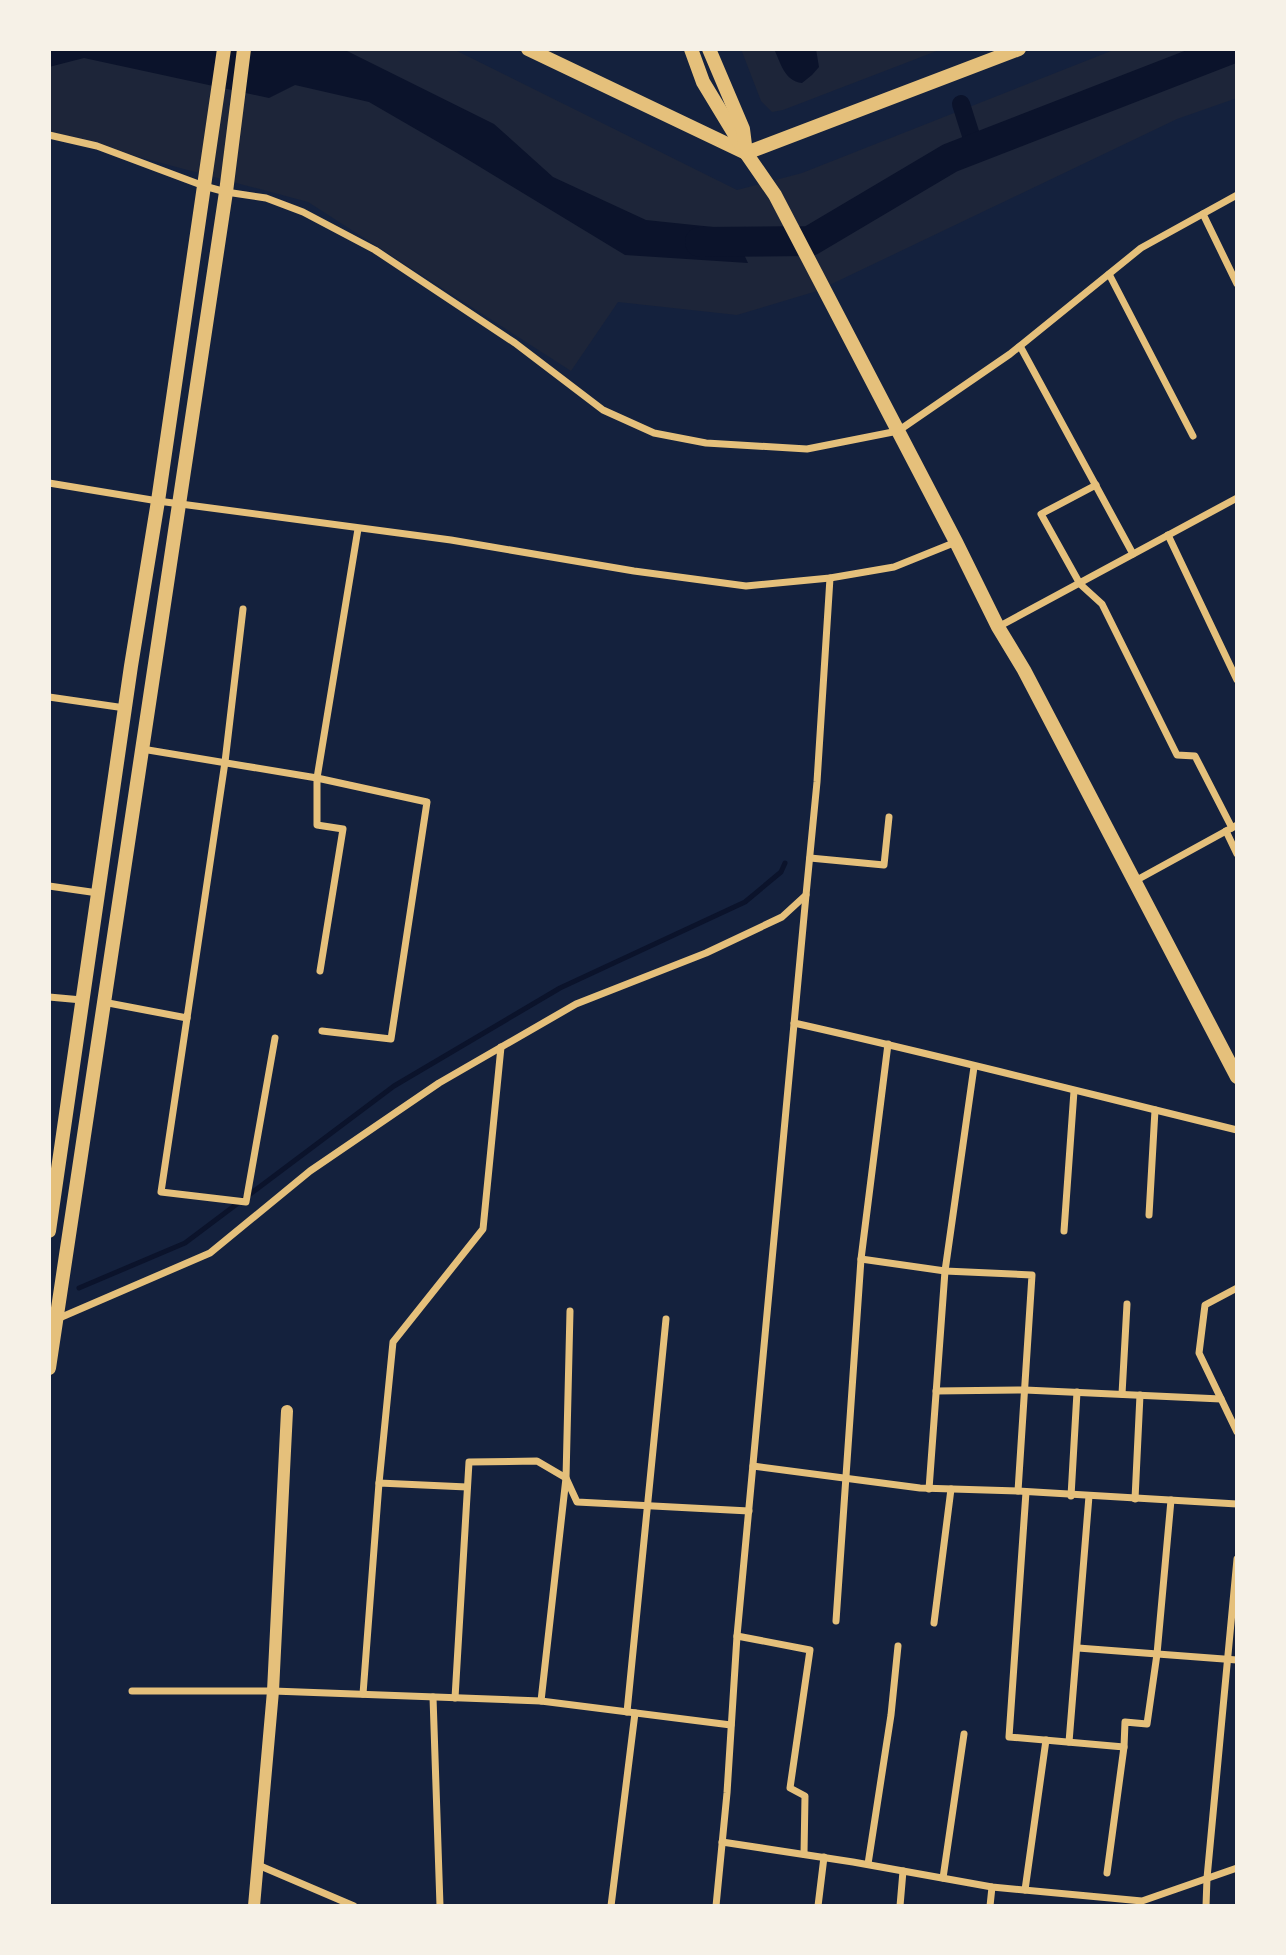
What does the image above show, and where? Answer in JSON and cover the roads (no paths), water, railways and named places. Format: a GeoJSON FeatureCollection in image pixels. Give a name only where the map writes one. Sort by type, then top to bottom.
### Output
{"type":"FeatureCollection","features":[{"type":"Feature","properties":{"kind":"main road"},"geometry":{"type":"LineString","coordinates":[[49,1231],[224,49]]}},
{"type":"Feature","properties":{"kind":"main road"},"geometry":{"type":"LineString","coordinates":[[49,1368],[227,187],[244,49]]}},
{"type":"Feature","properties":{"kind":"main road"},"geometry":{"type":"LineString","coordinates":[[528,49],[746,153],[1019,49]]}},
{"type":"Feature","properties":{"kind":"main road"},"geometry":{"type":"LineString","coordinates":[[691,49],[703,82],[779,204],[819,279],[998,627],[1030,682],[1237,1077]]}},
{"type":"Feature","properties":{"kind":"main road"},"geometry":{"type":"LineString","coordinates":[[709,49],[743,130],[746,153]]}},
{"type":"Feature","properties":{"kind":"street"},"geometry":{"type":"LineString","coordinates":[[49,135],[97,146],[303,212],[376,250],[515,344],[603,410],[654,433],[706,443],[807,449],[898,431],[1020,346],[1141,248],[1237,195]]}},
{"type":"Feature","properties":{"kind":"street"},"geometry":{"type":"LineString","coordinates":[[1203,214],[1237,284]]}},
{"type":"Feature","properties":{"kind":"street"},"geometry":{"type":"LineString","coordinates":[[1109,274],[1193,436]]}},
{"type":"Feature","properties":{"kind":"street"},"geometry":{"type":"LineString","coordinates":[[1020,346],[1133,554]]}},
{"type":"Feature","properties":{"kind":"street"},"geometry":{"type":"LineString","coordinates":[[49,483],[158,501],[450,540],[634,571],[746,586],[830,578],[894,567],[956,541]]}},
{"type":"Feature","properties":{"kind":"street"},"geometry":{"type":"LineString","coordinates":[[1096,485],[1041,514],[1080,583],[1102,604],[1177,755],[1195,756],[1231,828],[1237,854]]}},
{"type":"Feature","properties":{"kind":"street"},"geometry":{"type":"LineString","coordinates":[[998,627],[1237,499]]}},
{"type":"Feature","properties":{"kind":"street"},"geometry":{"type":"LineString","coordinates":[[320,971],[342,829],[317,825],[317,778],[358,529]]}},
{"type":"Feature","properties":{"kind":"street"},"geometry":{"type":"LineString","coordinates":[[1168,535],[1237,680]]}},
{"type":"Feature","properties":{"kind":"street"},"geometry":{"type":"LineString","coordinates":[[716,1906],[737,1636],[810,858],[830,578]]}},
{"type":"Feature","properties":{"kind":"street"},"geometry":{"type":"LineString","coordinates":[[243,609],[225,762],[161,1192],[246,1202],[275,1038]]}},
{"type":"Feature","properties":{"kind":"street"},"geometry":{"type":"LineString","coordinates":[[49,697],[125,708]]}},
{"type":"Feature","properties":{"kind":"street"},"geometry":{"type":"LineString","coordinates":[[141,748],[317,778],[427,802],[391,1039],[322,1031]]}},
{"type":"Feature","properties":{"kind":"street"},"geometry":{"type":"LineString","coordinates":[[810,858],[884,865],[889,817]]}},
{"type":"Feature","properties":{"kind":"street"},"geometry":{"type":"LineString","coordinates":[[1135,881],[1231,828]]}},
{"type":"Feature","properties":{"kind":"street"},"geometry":{"type":"LineString","coordinates":[[49,886],[97,894]]}},
{"type":"Feature","properties":{"kind":"street"},"geometry":{"type":"LineString","coordinates":[[57,1319],[210,1253],[310,1171],[439,1083],[576,1004],[706,953],[782,917],[806,895]]}},
{"type":"Feature","properties":{"kind":"street"},"geometry":{"type":"LineString","coordinates":[[49,997],[82,1000]]}},
{"type":"Feature","properties":{"kind":"street"},"geometry":{"type":"LineString","coordinates":[[103,1002],[187,1018]]}},
{"type":"Feature","properties":{"kind":"street"},"geometry":{"type":"LineString","coordinates":[[794,1023],[1237,1130]]}},
{"type":"Feature","properties":{"kind":"street"},"geometry":{"type":"LineString","coordinates":[[836,1621],[861,1259],[888,1044]]}},
{"type":"Feature","properties":{"kind":"street"},"geometry":{"type":"LineString","coordinates":[[363,1694],[393,1342],[483,1229],[501,1047]]}},
{"type":"Feature","properties":{"kind":"street"},"geometry":{"type":"LineString","coordinates":[[929,1489],[945,1271],[974,1067]]}},
{"type":"Feature","properties":{"kind":"street"},"geometry":{"type":"LineString","coordinates":[[1064,1231],[1074,1091]]}},
{"type":"Feature","properties":{"kind":"street"},"geometry":{"type":"LineString","coordinates":[[1149,1214],[1155,1110]]}},
{"type":"Feature","properties":{"kind":"street"},"geometry":{"type":"LineString","coordinates":[[861,1259],[945,1271],[1032,1275],[1009,1737],[1125,1747]]}},
{"type":"Feature","properties":{"kind":"street"},"geometry":{"type":"LineString","coordinates":[[1237,1288],[1205,1305],[1199,1353],[1237,1432]]}},
{"type":"Feature","properties":{"kind":"street"},"geometry":{"type":"LineString","coordinates":[[1122,1394],[1127,1304]]}},
{"type":"Feature","properties":{"kind":"street"},"geometry":{"type":"LineString","coordinates":[[541,1702],[566,1478],[570,1311]]}},
{"type":"Feature","properties":{"kind":"street"},"geometry":{"type":"LineString","coordinates":[[611,1906],[666,1319]]}},
{"type":"Feature","properties":{"kind":"street"},"geometry":{"type":"LineString","coordinates":[[936,1391],[1025,1390],[1221,1399]]}},
{"type":"Feature","properties":{"kind":"street"},"geometry":{"type":"LineString","coordinates":[[1071,1496],[1077,1392]]}},
{"type":"Feature","properties":{"kind":"street"},"geometry":{"type":"LineString","coordinates":[[1135,1499],[1140,1395]]}},
{"type":"Feature","properties":{"kind":"street"},"geometry":{"type":"LineString","coordinates":[[254,1906],[273,1691],[287,1411]]}},
{"type":"Feature","properties":{"kind":"street"},"geometry":{"type":"LineString","coordinates":[[455,1698],[469,1462],[537,1461],[566,1478],[577,1502],[749,1511]]}},
{"type":"Feature","properties":{"kind":"street"},"geometry":{"type":"LineString","coordinates":[[753,1466],[929,1489],[1237,1504]]}},
{"type":"Feature","properties":{"kind":"street"},"geometry":{"type":"LineString","coordinates":[[379,1483],[467,1487]]}},
{"type":"Feature","properties":{"kind":"street"},"geometry":{"type":"LineString","coordinates":[[934,1623],[951,1489]]}},
{"type":"Feature","properties":{"kind":"street"},"geometry":{"type":"LineString","coordinates":[[1069,1742],[1089,1496]]}},
{"type":"Feature","properties":{"kind":"street"},"geometry":{"type":"LineString","coordinates":[[1107,1873],[1125,1747],[1125,1722],[1147,1724],[1157,1654],[1171,1500]]}},
{"type":"Feature","properties":{"kind":"street"},"geometry":{"type":"LineString","coordinates":[[1206,1906],[1237,1559]]}},
{"type":"Feature","properties":{"kind":"street"},"geometry":{"type":"LineString","coordinates":[[737,1636],[810,1650],[790,1788],[805,1796],[804,1854]]}},
{"type":"Feature","properties":{"kind":"street"},"geometry":{"type":"LineString","coordinates":[[868,1864],[891,1715],[898,1646]]}},
{"type":"Feature","properties":{"kind":"street"},"geometry":{"type":"LineString","coordinates":[[1078,1648],[1237,1660]]}},
{"type":"Feature","properties":{"kind":"street"},"geometry":{"type":"LineString","coordinates":[[132,1691],[273,1691],[541,1702],[731,1725]]}},
{"type":"Feature","properties":{"kind":"street"},"geometry":{"type":"LineString","coordinates":[[432,1697],[440,1906]]}},
{"type":"Feature","properties":{"kind":"street"},"geometry":{"type":"LineString","coordinates":[[943,1878],[964,1734]]}},
{"type":"Feature","properties":{"kind":"street"},"geometry":{"type":"LineString","coordinates":[[1025,1890],[1046,1740]]}},
{"type":"Feature","properties":{"kind":"street"},"geometry":{"type":"LineString","coordinates":[[722,1842],[868,1864],[992,1887],[1142,1901],[1237,1868]]}},
{"type":"Feature","properties":{"kind":"street"},"geometry":{"type":"LineString","coordinates":[[818,1906],[824,1857]]}},
{"type":"Feature","properties":{"kind":"street"},"geometry":{"type":"LineString","coordinates":[[258,1865],[354,1906]]}},
{"type":"Feature","properties":{"kind":"street"},"geometry":{"type":"LineString","coordinates":[[900,1906],[903,1871]]}},
{"type":"Feature","properties":{"kind":"street"},"geometry":{"type":"LineString","coordinates":[[990,1906],[992,1887]]}},
{"type":"Feature","properties":{"kind":"waterway"},"geometry":{"type":"LineString","coordinates":[[700,242],[810,241],[950,158],[1231,49]]}},
{"type":"Feature","properties":{"kind":"waterway"},"geometry":{"type":"LineString","coordinates":[[961,104],[975,148]]}},
{"type":"Feature","properties":{"kind":"waterway"},"geometry":{"type":"LineString","coordinates":[[79,1288],[185,1243],[394,1086],[560,988],[745,902],[781,872],[785,863]]}}]}
